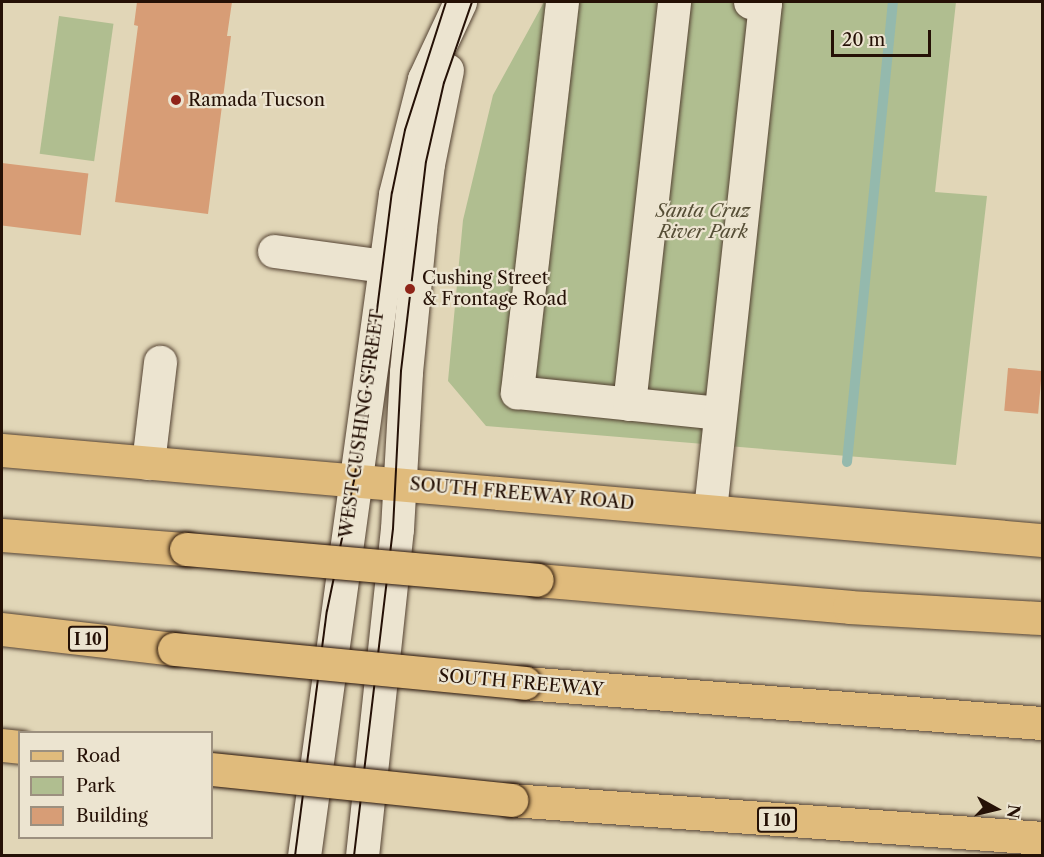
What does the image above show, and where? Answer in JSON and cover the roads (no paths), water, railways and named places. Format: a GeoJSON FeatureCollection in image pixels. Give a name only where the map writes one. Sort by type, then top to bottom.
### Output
{"type":"FeatureCollection","features":[{"type":"Feature","properties":{"kind":"main road","name":"SOUTH FREEWAY ROAD"},"geometry":{"type":"LineString","coordinates":[[2,450],[1042,540]]}},
{"type":"Feature","properties":{"kind":"main road"},"geometry":{"type":"LineString","coordinates":[[2,536],[186,549],[849,607],[1042,618]]}},
{"type":"Feature","properties":{"kind":"main road","name":"SOUTH FREEWAY"},"geometry":{"type":"LineString","coordinates":[[2,629],[174,649],[524,683],[1042,723]]}},
{"type":"Feature","properties":{"kind":"main road"},"geometry":{"type":"LineString","coordinates":[[2,745],[18,747]]}},
{"type":"Feature","properties":{"kind":"main road","name":"I 10"},"geometry":{"type":"LineString","coordinates":[[213,769],[511,800],[1042,838]]}},
{"type":"Feature","properties":{"kind":"street","name":"WEST CUSHING STREET"},"geometry":{"type":"LineString","coordinates":[[304,855],[383,266],[395,194],[408,131],[424,79],[461,2]]}},
{"type":"Feature","properties":{"kind":"street","name":"WEST CUSHING STREET"},"geometry":{"type":"LineString","coordinates":[[362,855],[395,554],[409,331],[428,164],[461,2]]}},
{"type":"Feature","properties":{"kind":"street"},"geometry":{"type":"LineString","coordinates":[[562,2],[517,392],[719,413]]}},
{"type":"Feature","properties":{"kind":"street"},"geometry":{"type":"LineString","coordinates":[[629,404],[674,2]]}},
{"type":"Feature","properties":{"kind":"street"},"geometry":{"type":"LineString","coordinates":[[710,510],[765,3],[750,2]]}},
{"type":"Feature","properties":{"kind":"street"},"geometry":{"type":"LineString","coordinates":[[274,251],[383,266]]}},
{"type":"Feature","properties":{"kind":"street"},"geometry":{"type":"LineString","coordinates":[[148,463],[160,362]]}},
{"type":"Feature","properties":{"kind":"waterway"},"geometry":{"type":"LineString","coordinates":[[847,462],[893,2]]}},
{"type":"Feature","properties":{"kind":"tram line"},"geometry":{"type":"LineString","coordinates":[[295,856],[327,611],[354,481],[363,421],[392,193],[405,130],[446,2]]}},
{"type":"Feature","properties":{"kind":"tram line"},"geometry":{"type":"LineString","coordinates":[[354,856],[393,529],[401,371],[426,162],[444,83],[472,2]]}},
{"type":"Feature","properties":{"kind":"place","name":"Ramada Tucson"},"geometry":{"type":"Point","coordinates":[176,100]}},
{"type":"Feature","properties":{"kind":"place","name":"Cushing Street & Frontage Road"},"geometry":{"type":"Point","coordinates":[410,289]}},
{"type":"Feature","properties":{"kind":"park label","name":"Santa Cruz River Park"},"geometry":{"type":"Point","coordinates":[703,222]}}]}
